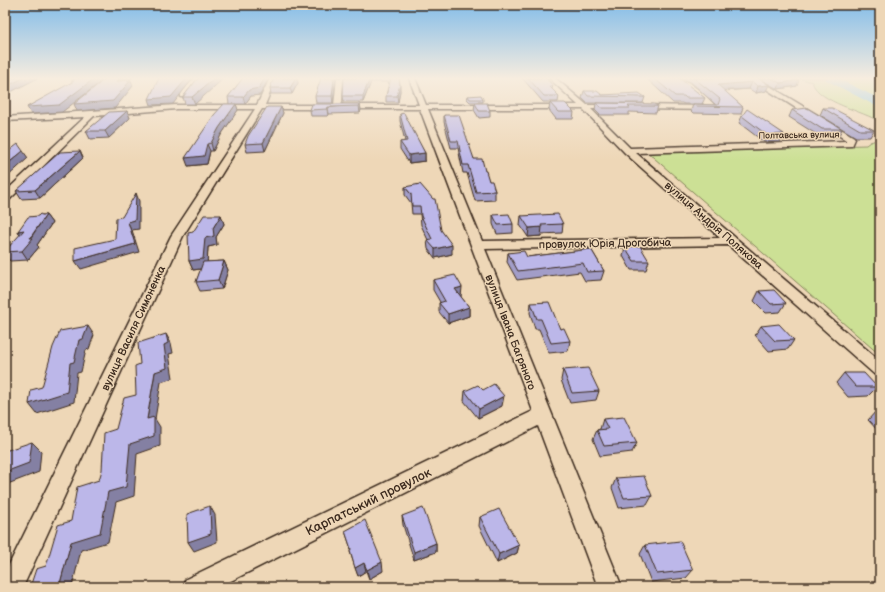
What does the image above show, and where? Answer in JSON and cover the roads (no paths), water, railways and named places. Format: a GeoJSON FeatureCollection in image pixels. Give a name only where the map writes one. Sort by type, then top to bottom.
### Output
{"type":"FeatureCollection","features":[{"type":"Feature","properties":{"kind":"street"},"geometry":{"type":"LineString","coordinates":[[65,116],[76,106]]}},
{"type":"Feature","properties":{"kind":"street","name":"вулиця Івана Багряного"},"geometry":{"type":"LineString","coordinates":[[423,106],[441,155],[478,244],[542,415],[610,587]]}},
{"type":"Feature","properties":{"kind":"street"},"geometry":{"type":"LineString","coordinates":[[5,118],[65,116],[176,107],[584,106],[713,108],[711,106]]}},
{"type":"Feature","properties":{"kind":"street","name":"вулиця Андрія Полякова"},"geometry":{"type":"LineString","coordinates":[[584,106],[628,151],[880,370]]}},
{"type":"Feature","properties":{"kind":"street","name":"Полтавська вулиця"},"geometry":{"type":"LineString","coordinates":[[628,151],[711,147],[849,144],[851,139],[797,106]]}},
{"type":"Feature","properties":{"kind":"street","name":"вулиця Василя Симоненка"},"geometry":{"type":"LineString","coordinates":[[10,587],[177,236],[260,107]]}},
{"type":"Feature","properties":{"kind":"street"},"geometry":{"type":"LineString","coordinates":[[5,198],[92,114]]}},
{"type":"Feature","properties":{"kind":"street","name":"провулок Юрія Дрогобича"},"geometry":{"type":"LineString","coordinates":[[478,244],[732,241]]}},
{"type":"Feature","properties":{"kind":"street","name":"Карпатський провулок"},"geometry":{"type":"LineString","coordinates":[[194,587],[542,415]]}}]}
